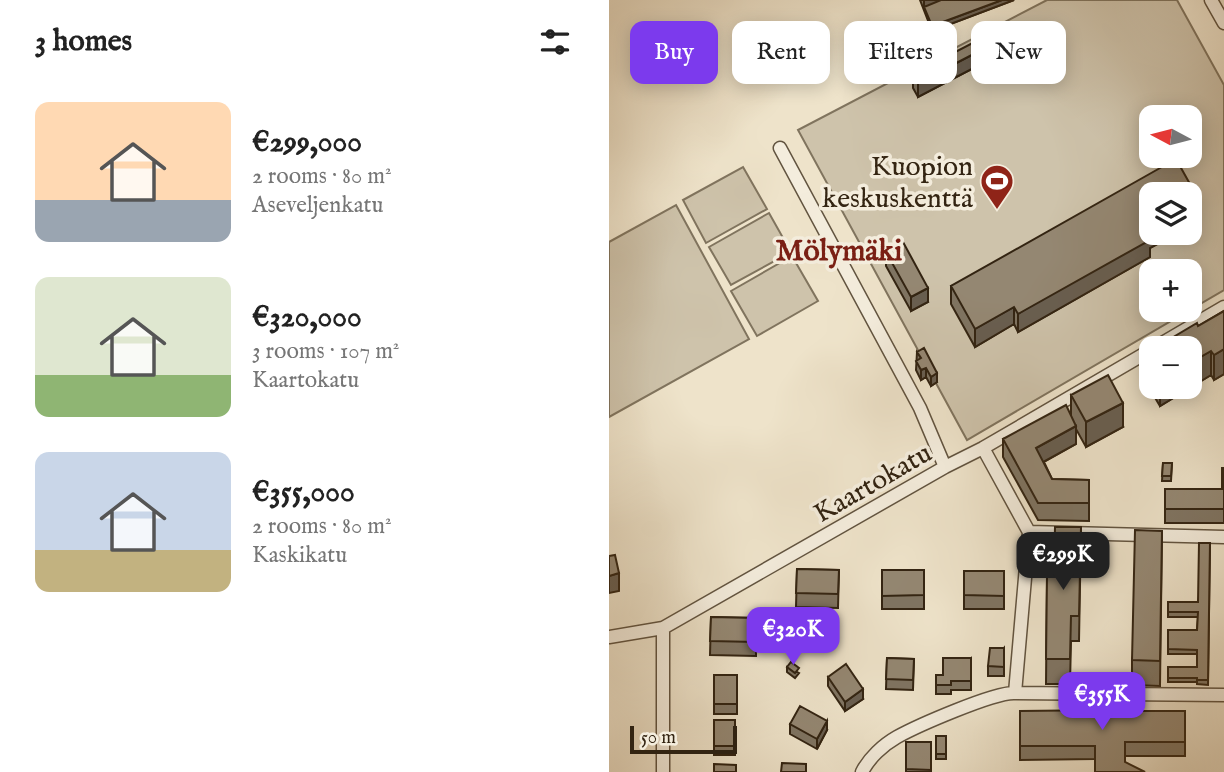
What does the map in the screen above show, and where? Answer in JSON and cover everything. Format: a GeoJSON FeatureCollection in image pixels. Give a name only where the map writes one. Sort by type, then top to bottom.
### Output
{"type":"FeatureCollection","features":[{"type":"Feature","properties":{"kind":"street"},"geometry":{"type":"LineString","coordinates":[[1211,0],[1224,23]]}},
{"type":"Feature","properties":{"kind":"street"},"geometry":{"type":"LineString","coordinates":[[780,148],[921,408],[946,467]]}},
{"type":"Feature","properties":{"kind":"street","name":"Kaartokatu"},"geometry":{"type":"LineString","coordinates":[[1175,336],[1224,307]]}},
{"type":"Feature","properties":{"kind":"street","name":"Kaartokatu"},"geometry":{"type":"LineString","coordinates":[[609,637],[663,628],[1139,357]]}},
{"type":"Feature","properties":{"kind":"street"},"geometry":{"type":"LineString","coordinates":[[983,448],[1029,532],[1015,693]]}},
{"type":"Feature","properties":{"kind":"street"},"geometry":{"type":"LineString","coordinates":[[1029,532],[1224,537]]}},
{"type":"Feature","properties":{"kind":"street"},"geometry":{"type":"LineString","coordinates":[[663,628],[663,772]]}},
{"type":"Feature","properties":{"kind":"street"},"geometry":{"type":"LineString","coordinates":[[862,772],[870,759],[897,737],[1005,693],[1224,695]]}},
{"type":"Feature","properties":{"kind":"shaded area","name":"Kuopion keskuskenttä"},"geometry":{"type":"Polygon","coordinates":[[[1047,0],[1177,0],[1224,85],[1224,290],[1202,303],[1202,259],[1139,259],[1139,322],[1169,322],[1145,336],[1139,336],[1139,340],[967,440],[798,130],[886,84],[957,84],[957,47],[971,40],[971,84],[1066,84],[1066,21],[1007,21],[1047,0]]]}},
{"type":"Feature","properties":{"kind":"shaded area"},"geometry":{"type":"Polygon","coordinates":[[[743,167],[767,209],[706,243],[683,200],[743,167]]]}},
{"type":"Feature","properties":{"kind":"shaded area"},"geometry":{"type":"Polygon","coordinates":[[[676,205],[749,339],[609,417],[609,242],[676,205]]]}},
{"type":"Feature","properties":{"kind":"shaded area"},"geometry":{"type":"Polygon","coordinates":[[[769,213],[791,252],[731,285],[709,247],[769,213]]]}},
{"type":"Feature","properties":{"kind":"shaded area"},"geometry":{"type":"Polygon","coordinates":[[[792,256],[818,301],[757,336],[731,291],[792,256]]]}},
{"type":"Feature","properties":{"kind":"building"},"geometry":{"type":"Polygon","coordinates":[[[941,0],[1002,0],[945,21],[930,21],[924,7],[941,0]]]}},
{"type":"Feature","properties":{"kind":"building"},"geometry":{"type":"Polygon","coordinates":[[[971,44],[971,55],[957,63],[957,51],[971,44]]]}},
{"type":"Feature","properties":{"kind":"building"},"geometry":{"type":"Polygon","coordinates":[[[1160,168],[1181,168],[1189,182],[1139,182],[1141,245],[1018,314],[1014,307],[975,329],[951,286],[1160,168]]]}},
{"type":"Feature","properties":{"kind":"building"},"geometry":{"type":"Polygon","coordinates":[[[903,242],[928,288],[911,297],[886,252],[903,242]]]}},
{"type":"Feature","properties":{"kind":"building"},"geometry":{"type":"Polygon","coordinates":[[[1224,311],[1224,349],[1214,355],[1211,351],[1202,356],[1202,336],[1175,336],[1197,323],[1198,326],[1224,311]]]}},
{"type":"Feature","properties":{"kind":"building"},"geometry":{"type":"Polygon","coordinates":[[[924,348],[937,373],[931,377],[926,368],[921,370],[916,361],[921,358],[917,352],[924,348]]]}},
{"type":"Feature","properties":{"kind":"building"},"geometry":{"type":"Polygon","coordinates":[[[1108,375],[1123,403],[1086,422],[1071,395],[1108,375]]]}},
{"type":"Feature","properties":{"kind":"building"},"geometry":{"type":"Polygon","coordinates":[[[1066,405],[1076,426],[1036,448],[1052,479],[1089,480],[1089,503],[1038,503],[1003,439],[1066,405]]]}},
{"type":"Feature","properties":{"kind":"building"},"geometry":{"type":"Polygon","coordinates":[[[1163,463],[1172,463],[1171,476],[1162,476],[1163,463]]]}},
{"type":"Feature","properties":{"kind":"building"},"geometry":{"type":"Polygon","coordinates":[[[1222,468],[1224,509],[1165,509],[1165,489],[1222,489],[1222,468]]]}},
{"type":"Feature","properties":{"kind":"building"},"geometry":{"type":"Polygon","coordinates":[[[1055,527],[1081,527],[1079,616],[1071,616],[1070,659],[1046,659],[1047,577],[1054,577],[1055,527]]]}},
{"type":"Feature","properties":{"kind":"building"},"geometry":{"type":"Polygon","coordinates":[[[1135,530],[1162,531],[1160,661],[1132,660],[1135,530]]]}},
{"type":"Feature","properties":{"kind":"building"},"geometry":{"type":"Polygon","coordinates":[[[1199,543],[1210,543],[1208,680],[1168,678],[1168,667],[1197,667],[1197,650],[1168,649],[1168,630],[1197,630],[1198,612],[1168,612],[1168,602],[1198,602],[1199,543]]]}},
{"type":"Feature","properties":{"kind":"building"},"geometry":{"type":"Polygon","coordinates":[[[615,555],[619,573],[609,576],[609,556],[615,555]]]}},
{"type":"Feature","properties":{"kind":"building"},"geometry":{"type":"Polygon","coordinates":[[[797,569],[839,570],[838,594],[796,593],[797,569]]]}},
{"type":"Feature","properties":{"kind":"building"},"geometry":{"type":"Polygon","coordinates":[[[882,570],[924,570],[924,595],[882,596],[882,570]]]}},
{"type":"Feature","properties":{"kind":"building"},"geometry":{"type":"Polygon","coordinates":[[[964,571],[1004,571],[1004,596],[964,595],[964,571]]]}},
{"type":"Feature","properties":{"kind":"building"},"geometry":{"type":"Polygon","coordinates":[[[711,617],[756,618],[756,642],[710,641],[711,617]]]}},
{"type":"Feature","properties":{"kind":"building"},"geometry":{"type":"Polygon","coordinates":[[[990,648],[1004,648],[1004,667],[988,666],[990,648]]]}},
{"type":"Feature","properties":{"kind":"building"},"geometry":{"type":"Polygon","coordinates":[[[887,658],[914,659],[913,680],[886,679],[887,658]]]}},
{"type":"Feature","properties":{"kind":"building"},"geometry":{"type":"Polygon","coordinates":[[[943,658],[971,658],[971,681],[951,681],[951,685],[936,685],[936,675],[943,675],[943,658]]]}},
{"type":"Feature","properties":{"kind":"building"},"geometry":{"type":"Polygon","coordinates":[[[791,662],[799,668],[795,673],[787,667],[791,662]]]}},
{"type":"Feature","properties":{"kind":"building"},"geometry":{"type":"Polygon","coordinates":[[[846,664],[863,689],[845,702],[828,677],[846,664]]]}},
{"type":"Feature","properties":{"kind":"building"},"geometry":{"type":"Polygon","coordinates":[[[714,675],[737,675],[737,704],[714,704],[714,675]]]}},
{"type":"Feature","properties":{"kind":"building"},"geometry":{"type":"Polygon","coordinates":[[[800,706],[827,721],[817,739],[790,724],[800,706]]]}},
{"type":"Feature","properties":{"kind":"building"},"geometry":{"type":"Polygon","coordinates":[[[1110,710],[1110,715],[1127,715],[1127,711],[1185,711],[1185,742],[1125,742],[1125,762],[1145,772],[1095,772],[1095,746],[1020,746],[1020,711],[1110,710]]]}},
{"type":"Feature","properties":{"kind":"building"},"geometry":{"type":"Polygon","coordinates":[[[714,720],[735,720],[735,746],[714,746],[714,720]]]}},
{"type":"Feature","properties":{"kind":"building"},"geometry":{"type":"Polygon","coordinates":[[[936,736],[946,736],[946,754],[936,754],[936,736]]]}},
{"type":"Feature","properties":{"kind":"building"},"geometry":{"type":"Polygon","coordinates":[[[906,742],[931,742],[931,770],[906,769],[906,742]]]}},
{"type":"Feature","properties":{"kind":"building"},"geometry":{"type":"Polygon","coordinates":[[[782,763],[806,764],[806,772],[781,772],[782,763]]]}},
{"type":"Feature","properties":{"kind":"building"},"geometry":{"type":"Polygon","coordinates":[[[714,764],[736,765],[736,772],[714,772],[714,764]]]}},
{"type":"Feature","properties":{"kind":"place","name":"Kuopion keskuskenttä"},"geometry":{"type":"Point","coordinates":[997,211]}},
{"type":"Feature","properties":{"kind":"district","name":"Mölymäki"},"geometry":{"type":"Point","coordinates":[839,250]}}]}
